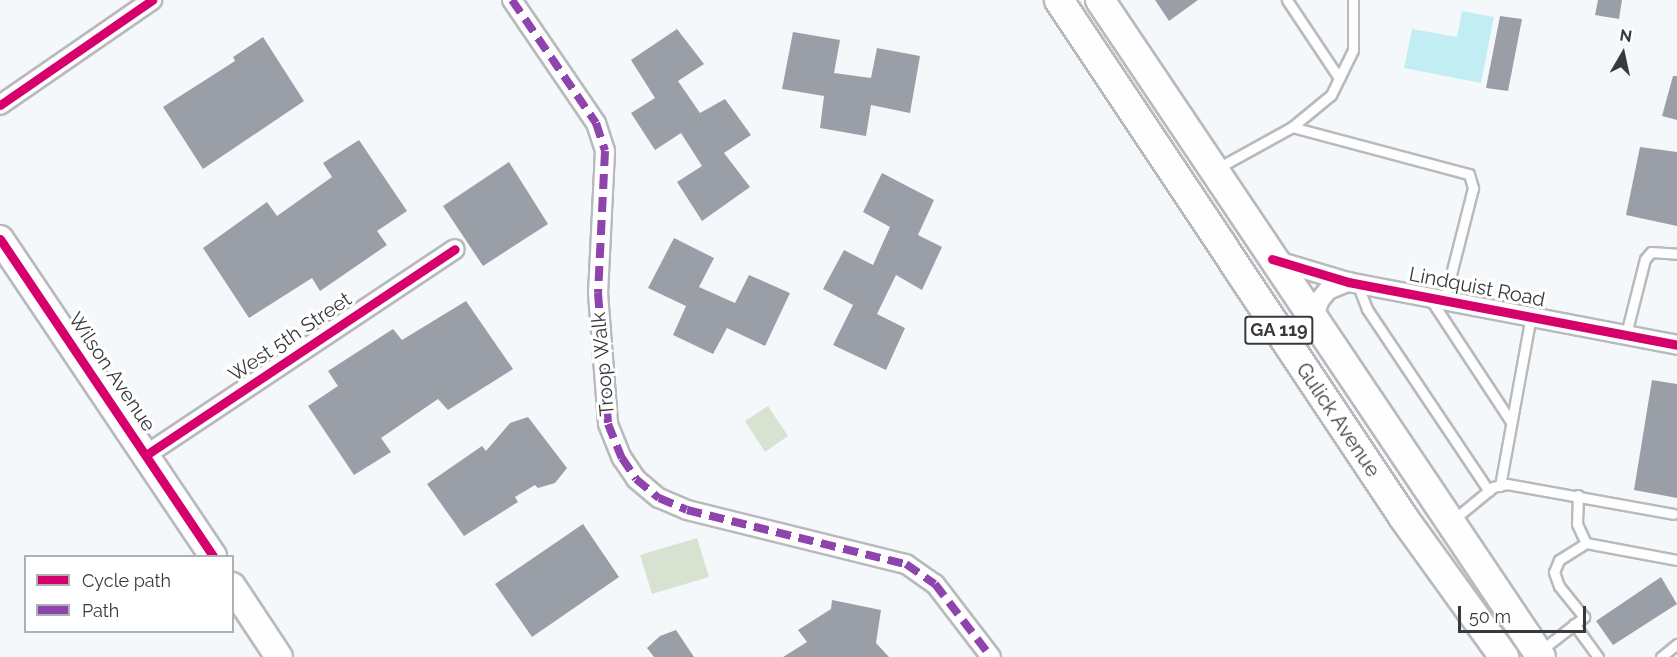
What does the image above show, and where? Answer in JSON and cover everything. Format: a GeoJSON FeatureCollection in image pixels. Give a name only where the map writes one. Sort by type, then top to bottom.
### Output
{"type":"FeatureCollection","features":[{"type":"Feature","properties":{"kind":"main road","name":"Gulick Avenue"},"geometry":{"type":"LineString","coordinates":[[1059,0],[1401,514],[1504,657]]}},
{"type":"Feature","properties":{"kind":"main road","name":"Gulick Avenue"},"geometry":{"type":"LineString","coordinates":[[1100,0],[1212,171],[1540,655]]}},
{"type":"Feature","properties":{"kind":"street"},"geometry":{"type":"LineString","coordinates":[[0,105],[152,0]]}},
{"type":"Feature","properties":{"kind":"street","name":"Troop Walk"},"geometry":{"type":"LineString","coordinates":[[512,0],[596,123],[605,151],[598,293],[608,424],[622,458],[636,479],[659,498],[687,510],[906,564],[935,584],[991,657]]}},
{"type":"Feature","properties":{"kind":"street","name":"Wilson Avenue"},"geometry":{"type":"LineString","coordinates":[[0,239],[212,555]]}},
{"type":"Feature","properties":{"kind":"street","name":"West 5th Street"},"geometry":{"type":"LineString","coordinates":[[146,455],[455,249]]}},
{"type":"Feature","properties":{"kind":"street","name":"Lindquist Road"},"geometry":{"type":"LineString","coordinates":[[1272,259],[1353,283],[1531,315],[1677,345]]}},
{"type":"Feature","properties":{"kind":"street"},"geometry":{"type":"LineString","coordinates":[[1313,320],[1318,301],[1328,290],[1353,283]]}},
{"type":"Feature","properties":{"kind":"street"},"geometry":{"type":"LineString","coordinates":[[234,589],[279,657]]}},
{"type":"Feature","properties":{"kind":"lane"},"geometry":{"type":"LineString","coordinates":[[1287,0],[1339,78]]}},
{"type":"Feature","properties":{"kind":"lane"},"geometry":{"type":"LineString","coordinates":[[1212,171],[1292,127],[1331,95],[1353,50],[1353,0]]}},
{"type":"Feature","properties":{"kind":"lane"},"geometry":{"type":"LineString","coordinates":[[1292,127],[1469,174],[1473,188],[1436,297],[1511,422]]}},
{"type":"Feature","properties":{"kind":"lane"},"geometry":{"type":"LineString","coordinates":[[1626,334],[1645,259],[1651,252],[1677,254]]}},
{"type":"Feature","properties":{"kind":"lane"},"geometry":{"type":"LineString","coordinates":[[1353,283],[1367,309],[1489,491]]}},
{"type":"Feature","properties":{"kind":"lane"},"geometry":{"type":"LineString","coordinates":[[1500,486],[1531,315]]}},
{"type":"Feature","properties":{"kind":"lane"},"geometry":{"type":"LineString","coordinates":[[1449,523],[1489,491],[1500,486],[1528,485],[1673,514]]}},
{"type":"Feature","properties":{"kind":"lane"},"geometry":{"type":"LineString","coordinates":[[1578,495],[1577,524],[1586,543]]}},
{"type":"Feature","properties":{"kind":"lane"},"geometry":{"type":"LineString","coordinates":[[1540,655],[1584,617],[1558,586],[1554,572],[1559,560],[1586,543],[1677,560]]}},
{"type":"Feature","properties":{"kind":"lane"},"geometry":{"type":"LineString","coordinates":[[1574,624],[1598,657]]}},
{"type":"Feature","properties":{"kind":"lane"},"geometry":{"type":"LineString","coordinates":[[1661,657],[1677,644]]}},
{"type":"Feature","properties":{"kind":"green space"},"geometry":{"type":"Polygon","coordinates":[[[768,406],[788,436],[765,452],[745,421],[768,406]]]}},
{"type":"Feature","properties":{"kind":"green space"},"geometry":{"type":"Polygon","coordinates":[[[697,538],[709,577],[652,594],[640,555],[697,538]]]}},
{"type":"Feature","properties":{"kind":"water"},"geometry":{"type":"Polygon","coordinates":[[[1462,11],[1494,17],[1481,83],[1404,68],[1412,29],[1457,37],[1462,11]]]}},
{"type":"Feature","properties":{"kind":"building"},"geometry":{"type":"Polygon","coordinates":[[[1155,0],[1198,0],[1169,21],[1155,0]]]}},
{"type":"Feature","properties":{"kind":"building"},"geometry":{"type":"Polygon","coordinates":[[[1598,0],[1622,0],[1619,19],[1595,15],[1598,0]]]}},
{"type":"Feature","properties":{"kind":"building"},"geometry":{"type":"Polygon","coordinates":[[[1500,16],[1522,19],[1508,91],[1486,88],[1500,16]]]}},
{"type":"Feature","properties":{"kind":"building"},"geometry":{"type":"Polygon","coordinates":[[[677,29],[704,64],[678,81],[700,113],[725,99],[751,135],[724,153],[750,187],[702,221],[677,182],[702,166],[681,133],[655,150],[631,113],[655,98],[631,60],[677,29]]]}},
{"type":"Feature","properties":{"kind":"building"},"geometry":{"type":"Polygon","coordinates":[[[793,32],[840,40],[834,73],[871,78],[877,48],[920,56],[910,113],[871,105],[866,136],[820,128],[824,96],[782,89],[793,32]]]}},
{"type":"Feature","properties":{"kind":"building"},"geometry":{"type":"Polygon","coordinates":[[[263,37],[304,101],[203,169],[163,107],[235,61],[233,57],[263,37]]]}},
{"type":"Feature","properties":{"kind":"building"},"geometry":{"type":"Polygon","coordinates":[[[1673,76],[1677,76],[1677,120],[1662,116],[1673,76]]]}},
{"type":"Feature","properties":{"kind":"building"},"geometry":{"type":"Polygon","coordinates":[[[359,140],[407,211],[377,231],[387,245],[320,291],[312,278],[249,318],[203,248],[267,202],[277,216],[332,177],[323,163],[359,140]]]}},
{"type":"Feature","properties":{"kind":"building"},"geometry":{"type":"Polygon","coordinates":[[[1640,147],[1677,152],[1677,226],[1626,215],[1640,147]]]}},
{"type":"Feature","properties":{"kind":"building"},"geometry":{"type":"Polygon","coordinates":[[[509,162],[548,224],[483,266],[443,206],[509,162]]]}},
{"type":"Feature","properties":{"kind":"building"},"geometry":{"type":"Polygon","coordinates":[[[882,173],[934,200],[918,235],[942,247],[922,290],[896,275],[877,314],[905,328],[886,370],[833,345],[853,305],[823,289],[844,250],[873,265],[890,227],[863,212],[882,173]]]}},
{"type":"Feature","properties":{"kind":"building"},"geometry":{"type":"Polygon","coordinates":[[[674,238],[714,258],[699,287],[735,303],[749,275],[790,293],[765,346],[727,328],[713,354],[673,335],[686,306],[648,288],[674,238]]]}},
{"type":"Feature","properties":{"kind":"building"},"geometry":{"type":"Polygon","coordinates":[[[466,301],[513,369],[448,410],[438,399],[381,438],[391,452],[354,475],[308,406],[338,386],[328,371],[393,329],[402,340],[466,301]]]}},
{"type":"Feature","properties":{"kind":"building"},"geometry":{"type":"Polygon","coordinates":[[[1652,380],[1677,384],[1677,498],[1634,490],[1652,380]]]}},
{"type":"Feature","properties":{"kind":"building"},"geometry":{"type":"Polygon","coordinates":[[[528,417],[567,468],[555,483],[538,488],[535,485],[515,497],[518,502],[464,536],[427,484],[482,446],[486,451],[510,423],[528,417]]]}},
{"type":"Feature","properties":{"kind":"building"},"geometry":{"type":"Polygon","coordinates":[[[583,524],[619,577],[532,637],[495,584],[583,524]]]}},
{"type":"Feature","properties":{"kind":"building"},"geometry":{"type":"Polygon","coordinates":[[[1661,577],[1677,604],[1613,645],[1596,621],[1661,577]]]}},
{"type":"Feature","properties":{"kind":"building"},"geometry":{"type":"Polygon","coordinates":[[[832,600],[881,610],[876,643],[889,657],[783,657],[807,642],[798,630],[831,609],[832,600]]]}},
{"type":"Feature","properties":{"kind":"building"},"geometry":{"type":"Polygon","coordinates":[[[676,630],[694,657],[654,657],[647,648],[660,636],[676,630]]]}},
{"type":"Feature","properties":{"kind":"marked path"},"geometry":{"type":"LineString","coordinates":[[512,0],[596,123],[605,151],[598,293],[608,424],[622,458],[636,479],[659,498],[687,510],[906,564],[935,584],[991,657]]}},
{"type":"Feature","properties":{"kind":"cycle path"},"geometry":{"type":"LineString","coordinates":[[0,105],[152,0]]}},
{"type":"Feature","properties":{"kind":"cycle path"},"geometry":{"type":"LineString","coordinates":[[0,239],[212,555]]}},
{"type":"Feature","properties":{"kind":"cycle path"},"geometry":{"type":"LineString","coordinates":[[146,455],[455,249]]}},
{"type":"Feature","properties":{"kind":"cycle path"},"geometry":{"type":"LineString","coordinates":[[1272,259],[1348,282],[1677,345]]}}]}
